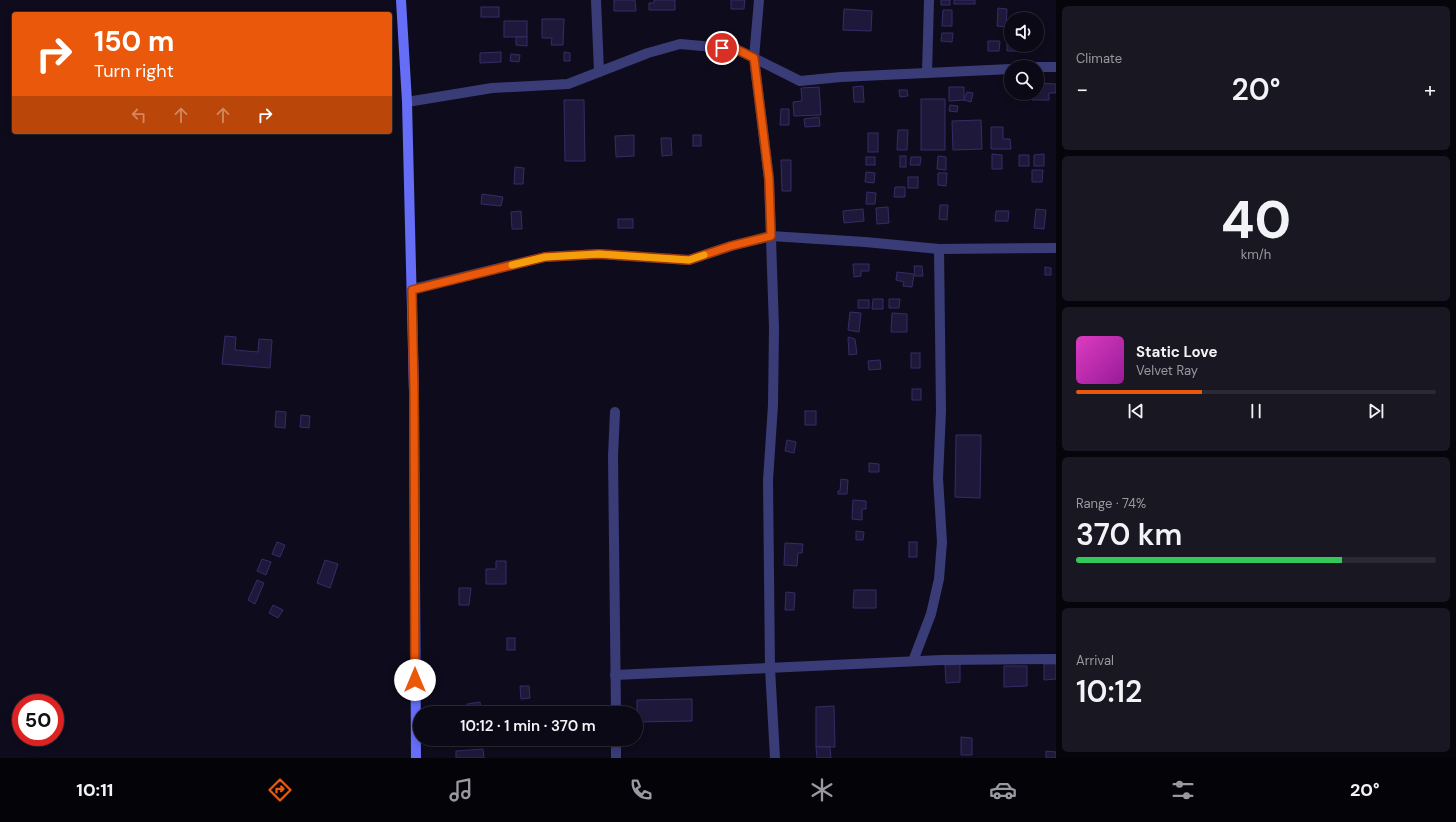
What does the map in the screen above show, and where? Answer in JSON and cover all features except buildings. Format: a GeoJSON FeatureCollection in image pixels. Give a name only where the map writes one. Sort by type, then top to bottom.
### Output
{"type":"FeatureCollection","features":[{"type":"Feature","properties":{"kind":"main road"},"geometry":{"type":"LineString","coordinates":[[401,0],[407,102],[412,290],[416,758]]}},
{"type":"Feature","properties":{"kind":"street"},"geometry":{"type":"LineString","coordinates":[[596,0],[599,72]]}},
{"type":"Feature","properties":{"kind":"street"},"geometry":{"type":"LineString","coordinates":[[759,0],[754,58],[769,179],[774,328],[773,405],[768,480],[770,668],[775,758]]}},
{"type":"Feature","properties":{"kind":"street"},"geometry":{"type":"LineString","coordinates":[[927,73],[930,0]]}},
{"type":"Feature","properties":{"kind":"street"},"geometry":{"type":"LineString","coordinates":[[407,102],[492,88],[568,84],[648,53],[680,44],[736,49],[800,81],[1004,69]]}},
{"type":"Feature","properties":{"kind":"street"},"geometry":{"type":"LineString","coordinates":[[1044,67],[1056,66]]}},
{"type":"Feature","properties":{"kind":"street"},"geometry":{"type":"LineString","coordinates":[[412,290],[545,257],[599,254],[689,260],[731,246],[771,236],[865,242],[939,249],[1056,248]]}},
{"type":"Feature","properties":{"kind":"street"},"geometry":{"type":"LineString","coordinates":[[913,662],[932,614],[939,579],[942,542],[938,478],[942,411],[939,249]]}},
{"type":"Feature","properties":{"kind":"street"},"geometry":{"type":"LineString","coordinates":[[615,412],[613,456],[616,706]]}},
{"type":"Feature","properties":{"kind":"street"},"geometry":{"type":"LineString","coordinates":[[615,675],[913,662],[1056,659]]}},
{"type":"Feature","properties":{"kind":"street"},"geometry":{"type":"LineString","coordinates":[[616,746],[616,758]]}},
{"type":"Feature","properties":{"kind":"slow traffic"},"geometry":{"type":"LineString","coordinates":[[512,265],[545,257],[599,254],[689,260],[704,255]]}},
{"type":"Feature","properties":{"kind":"route"},"geometry":{"type":"LineString","coordinates":[[415,680],[414,392],[412,290],[545,257],[599,254],[689,260],[731,246],[771,236],[769,179],[754,58],[736,49],[722,48]]}}]}
